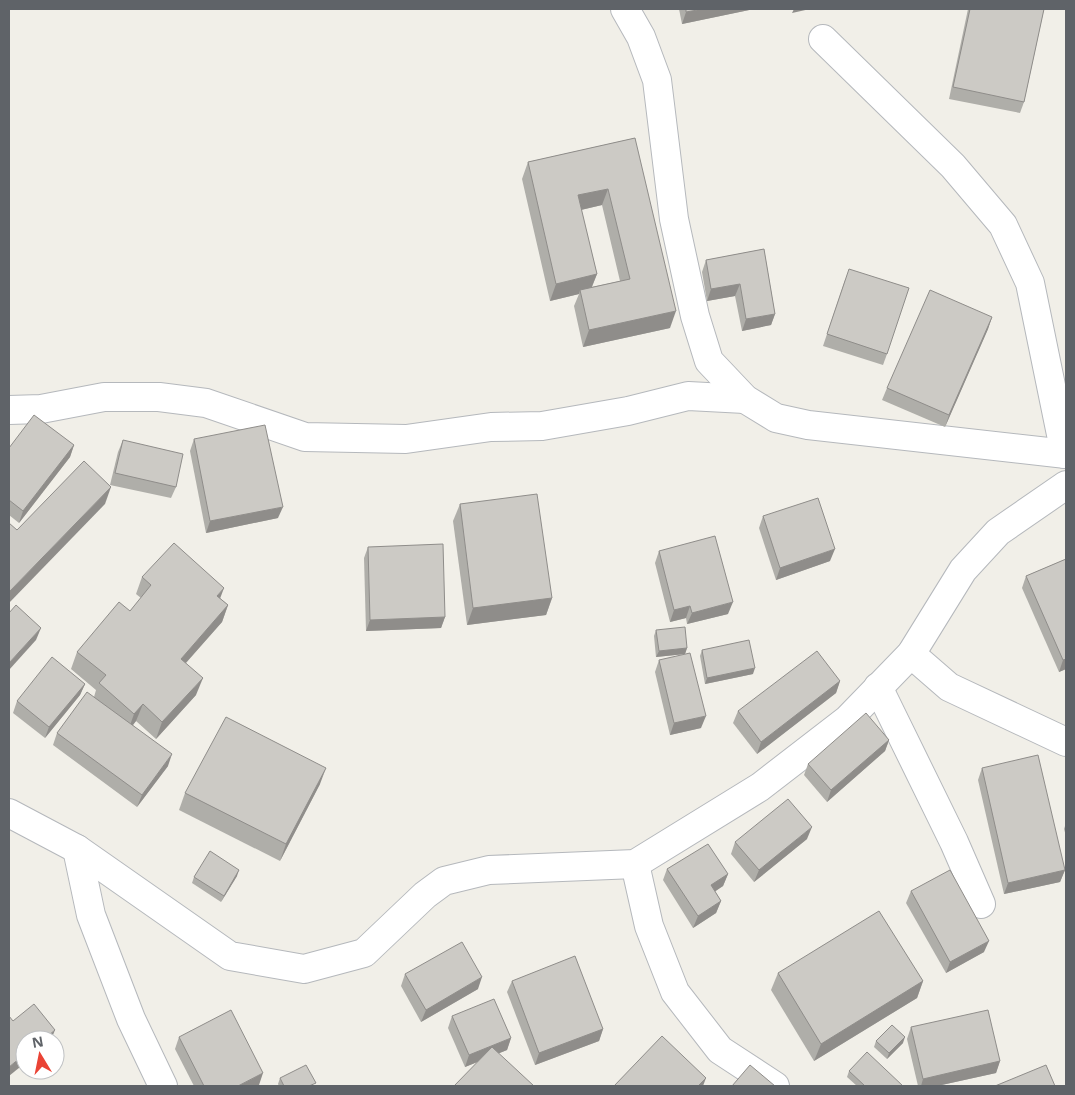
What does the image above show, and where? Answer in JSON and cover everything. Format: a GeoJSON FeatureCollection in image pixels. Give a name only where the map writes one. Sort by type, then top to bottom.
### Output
{"type":"FeatureCollection","features":[{"type":"Feature","properties":{"kind":"street"},"geometry":{"type":"LineString","coordinates":[[625,9],[641,37],[657,80],[674,219],[696,316],[710,361],[745,399],[776,418],[808,425],[1066,454],[1030,283],[1003,225],[953,166],[823,39]]}},
{"type":"Feature","properties":{"kind":"street"},"geometry":{"type":"LineString","coordinates":[[9,410],[41,408],[104,397],[159,397],[206,403],[305,438],[389,440],[491,427],[542,426],[628,411],[688,396],[745,399]]}},
{"type":"Feature","properties":{"kind":"street"},"geometry":{"type":"LineString","coordinates":[[9,813],[77,849],[230,956],[304,969],[364,953],[419,901],[444,881],[489,870],[635,864],[760,787],[848,718],[911,654],[963,570],[998,532],[1066,485]]}},
{"type":"Feature","properties":{"kind":"street"},"geometry":{"type":"LineString","coordinates":[[911,654],[949,687],[1066,742]]}},
{"type":"Feature","properties":{"kind":"street"},"geometry":{"type":"LineString","coordinates":[[878,687],[954,842],[981,904]]}},
{"type":"Feature","properties":{"kind":"street"},"geometry":{"type":"LineString","coordinates":[[77,849],[94,923],[131,1019],[163,1086]]}},
{"type":"Feature","properties":{"kind":"street"},"geometry":{"type":"LineString","coordinates":[[635,864],[649,926],[675,992],[720,1050],[775,1086]]}},
{"type":"Feature","properties":{"kind":"building"},"geometry":{"type":"Polygon","coordinates":[[[686,9],[703,9],[686,12],[686,9]]]}},
{"type":"Feature","properties":{"kind":"building"},"geometry":{"type":"Polygon","coordinates":[[[970,9],[1044,9],[1024,102],[953,87],[970,9]]]}},
{"type":"Feature","properties":{"kind":"building"},"geometry":{"type":"Polygon","coordinates":[[[635,138],[676,311],[589,330],[580,290],[630,279],[608,189],[578,195],[597,274],[556,284],[528,162],[635,138]]]}},
{"type":"Feature","properties":{"kind":"building"},"geometry":{"type":"Polygon","coordinates":[[[764,249],[775,314],[746,319],[740,284],[711,289],[706,260],[764,249]]]}},
{"type":"Feature","properties":{"kind":"building"},"geometry":{"type":"Polygon","coordinates":[[[849,269],[909,288],[887,354],[827,334],[849,269]]]}},
{"type":"Feature","properties":{"kind":"building"},"geometry":{"type":"Polygon","coordinates":[[[930,290],[992,317],[949,415],[887,388],[930,290]]]}},
{"type":"Feature","properties":{"kind":"building"},"geometry":{"type":"Polygon","coordinates":[[[34,415],[74,445],[23,511],[9,500],[9,448],[34,415]]]}},
{"type":"Feature","properties":{"kind":"building"},"geometry":{"type":"Polygon","coordinates":[[[265,425],[283,507],[210,521],[194,439],[265,425]]]}},
{"type":"Feature","properties":{"kind":"building"},"geometry":{"type":"Polygon","coordinates":[[[123,440],[183,454],[176,487],[115,473],[123,440]]]}},
{"type":"Feature","properties":{"kind":"building"},"geometry":{"type":"Polygon","coordinates":[[[84,461],[111,487],[9,592],[9,523],[17,530],[84,461]]]}},
{"type":"Feature","properties":{"kind":"building"},"geometry":{"type":"Polygon","coordinates":[[[537,494],[552,598],[473,608],[460,504],[537,494]]]}},
{"type":"Feature","properties":{"kind":"building"},"geometry":{"type":"Polygon","coordinates":[[[818,498],[835,549],[780,568],[763,516],[818,498]]]}},
{"type":"Feature","properties":{"kind":"building"},"geometry":{"type":"Polygon","coordinates":[[[715,536],[733,602],[692,613],[690,606],[674,610],[659,551],[715,536]]]}},
{"type":"Feature","properties":{"kind":"building"},"geometry":{"type":"Polygon","coordinates":[[[174,543],[224,588],[217,596],[228,605],[181,659],[203,678],[162,722],[143,704],[134,714],[99,683],[106,675],[77,652],[119,602],[130,611],[151,585],[142,577],[174,543]]]}},
{"type":"Feature","properties":{"kind":"building"},"geometry":{"type":"Polygon","coordinates":[[[443,544],[445,617],[370,620],[368,547],[443,544]]]}},
{"type":"Feature","properties":{"kind":"building"},"geometry":{"type":"Polygon","coordinates":[[[1066,559],[1066,659],[1063,660],[1026,576],[1066,559]]]}},
{"type":"Feature","properties":{"kind":"building"},"geometry":{"type":"Polygon","coordinates":[[[16,605],[41,628],[9,663],[9,613],[16,605]]]}},
{"type":"Feature","properties":{"kind":"building"},"geometry":{"type":"Polygon","coordinates":[[[685,627],[687,648],[659,651],[656,630],[685,627]]]}},
{"type":"Feature","properties":{"kind":"building"},"geometry":{"type":"Polygon","coordinates":[[[749,640],[755,668],[707,678],[702,650],[749,640]]]}},
{"type":"Feature","properties":{"kind":"building"},"geometry":{"type":"Polygon","coordinates":[[[817,651],[840,681],[761,742],[738,711],[817,651]]]}},
{"type":"Feature","properties":{"kind":"building"},"geometry":{"type":"Polygon","coordinates":[[[690,653],[706,716],[674,723],[659,660],[690,653]]]}},
{"type":"Feature","properties":{"kind":"building"},"geometry":{"type":"Polygon","coordinates":[[[52,657],[85,684],[49,727],[17,701],[52,657]]]}},
{"type":"Feature","properties":{"kind":"building"},"geometry":{"type":"Polygon","coordinates":[[[87,692],[172,754],[142,795],[57,733],[87,692]]]}},
{"type":"Feature","properties":{"kind":"building"},"geometry":{"type":"Polygon","coordinates":[[[866,713],[889,740],[831,790],[808,764],[866,713]]]}},
{"type":"Feature","properties":{"kind":"building"},"geometry":{"type":"Polygon","coordinates":[[[226,717],[326,768],[286,844],[185,793],[226,717]]]}},
{"type":"Feature","properties":{"kind":"building"},"geometry":{"type":"Polygon","coordinates":[[[1038,755],[1065,870],[1008,883],[982,768],[1038,755]]]}},
{"type":"Feature","properties":{"kind":"building"},"geometry":{"type":"Polygon","coordinates":[[[788,799],[812,827],[759,870],[735,842],[788,799]]]}},
{"type":"Feature","properties":{"kind":"building"},"geometry":{"type":"Polygon","coordinates":[[[708,844],[728,874],[711,885],[721,901],[698,916],[667,869],[708,844]]]}},
{"type":"Feature","properties":{"kind":"building"},"geometry":{"type":"Polygon","coordinates":[[[210,851],[239,870],[224,896],[194,877],[210,851]]]}},
{"type":"Feature","properties":{"kind":"building"},"geometry":{"type":"Polygon","coordinates":[[[950,870],[989,941],[950,962],[911,891],[950,870]]]}},
{"type":"Feature","properties":{"kind":"building"},"geometry":{"type":"Polygon","coordinates":[[[879,911],[923,981],[821,1044],[778,973],[879,911]]]}},
{"type":"Feature","properties":{"kind":"building"},"geometry":{"type":"Polygon","coordinates":[[[462,942],[482,977],[426,1010],[405,974],[462,942]]]}},
{"type":"Feature","properties":{"kind":"building"},"geometry":{"type":"Polygon","coordinates":[[[575,956],[603,1029],[539,1053],[512,981],[575,956]]]}},
{"type":"Feature","properties":{"kind":"building"},"geometry":{"type":"Polygon","coordinates":[[[494,999],[511,1038],[469,1055],[452,1016],[494,999]]]}},
{"type":"Feature","properties":{"kind":"building"},"geometry":{"type":"Polygon","coordinates":[[[34,1004],[55,1030],[15,1030],[15,1062],[9,1067],[9,1016],[13,1021],[34,1004]]]}},
{"type":"Feature","properties":{"kind":"building"},"geometry":{"type":"Polygon","coordinates":[[[231,1010],[263,1073],[238,1086],[204,1086],[179,1037],[231,1010]]]}},
{"type":"Feature","properties":{"kind":"building"},"geometry":{"type":"Polygon","coordinates":[[[988,1010],[1000,1061],[923,1079],[911,1027],[988,1010]]]}},
{"type":"Feature","properties":{"kind":"building"},"geometry":{"type":"Polygon","coordinates":[[[892,1025],[905,1037],[889,1053],[876,1041],[892,1025]]]}},
{"type":"Feature","properties":{"kind":"building"},"geometry":{"type":"Polygon","coordinates":[[[662,1036],[706,1078],[698,1086],[614,1086],[662,1036]]]}},
{"type":"Feature","properties":{"kind":"building"},"geometry":{"type":"Polygon","coordinates":[[[492,1047],[534,1086],[454,1086],[492,1047]]]}},
{"type":"Feature","properties":{"kind":"building"},"geometry":{"type":"Polygon","coordinates":[[[867,1052],[903,1086],[865,1086],[849,1071],[867,1052]]]}},
{"type":"Feature","properties":{"kind":"building"},"geometry":{"type":"Polygon","coordinates":[[[306,1065],[316,1083],[309,1086],[284,1086],[280,1078],[306,1065]]]}},
{"type":"Feature","properties":{"kind":"building"},"geometry":{"type":"Polygon","coordinates":[[[750,1065],[775,1086],[732,1086],[750,1065]]]}},
{"type":"Feature","properties":{"kind":"building"},"geometry":{"type":"Polygon","coordinates":[[[1046,1065],[1055,1086],[995,1086],[1046,1065]]]}}]}
